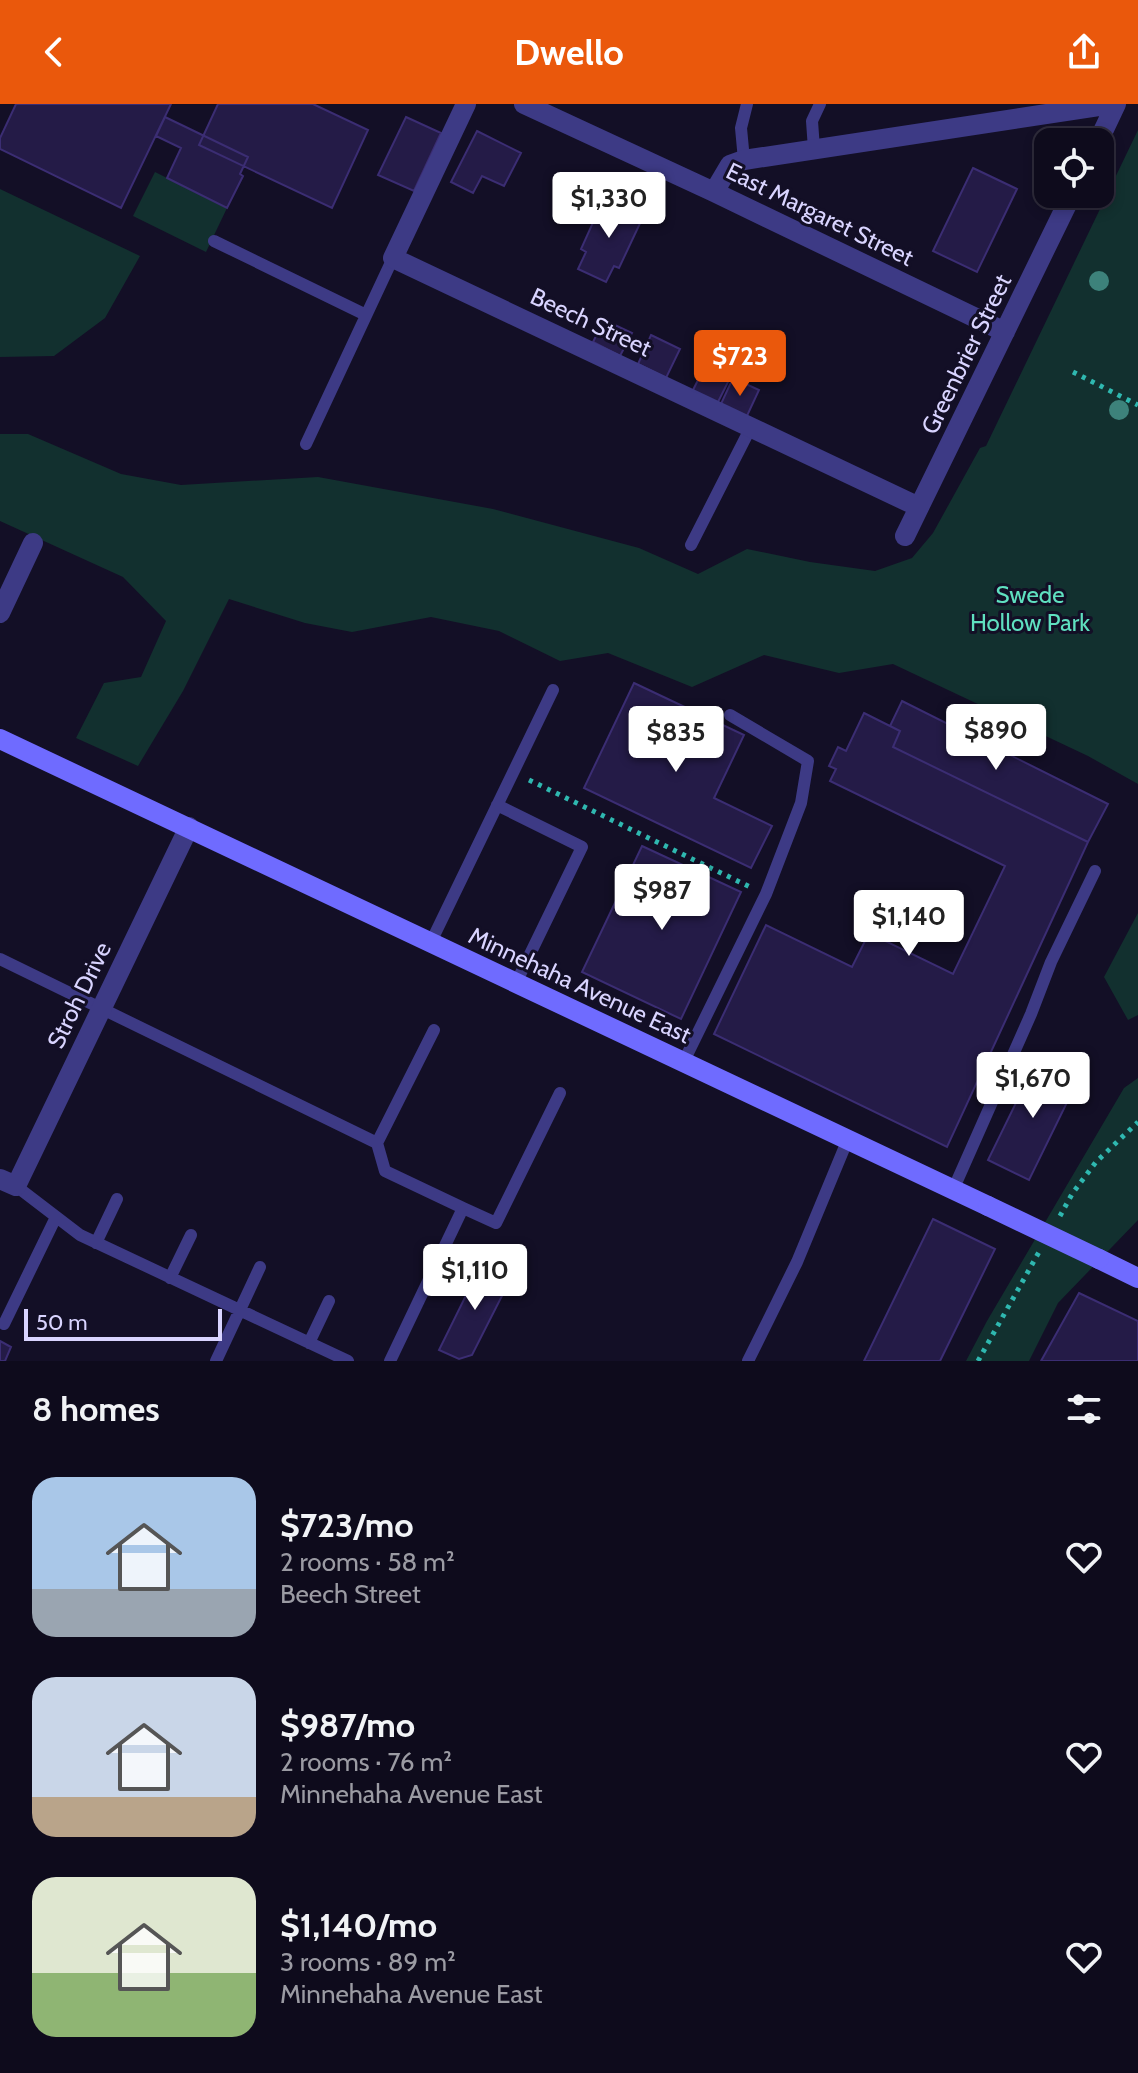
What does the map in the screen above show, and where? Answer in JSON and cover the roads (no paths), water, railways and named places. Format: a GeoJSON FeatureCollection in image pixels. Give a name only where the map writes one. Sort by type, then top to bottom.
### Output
{"type":"FeatureCollection","features":[{"type":"Feature","properties":{"kind":"street"},"geometry":{"type":"LineString","coordinates":[[393,258],[466,104]]}},
{"type":"Feature","properties":{"kind":"street","name":"East Margaret Street"},"geometry":{"type":"LineString","coordinates":[[524,104],[1005,332]]}},
{"type":"Feature","properties":{"kind":"street"},"geometry":{"type":"LineString","coordinates":[[714,192],[730,165],[744,160],[1114,104]]}},
{"type":"Feature","properties":{"kind":"street"},"geometry":{"type":"LineString","coordinates":[[1104,128],[1114,104]]}},
{"type":"Feature","properties":{"kind":"street","name":"Greenbrier Street"},"geometry":{"type":"LineString","coordinates":[[905,536],[1065,208]]}},
{"type":"Feature","properties":{"kind":"street","name":"Beech Street"},"geometry":{"type":"LineString","coordinates":[[393,258],[919,507]]}},
{"type":"Feature","properties":{"kind":"street"},"geometry":{"type":"LineString","coordinates":[[0,613],[33,543]]}},
{"type":"Feature","properties":{"kind":"street","name":"Minnehaha Avenue East"},"geometry":{"type":"LineString","coordinates":[[0,739],[1138,1278]]}},
{"type":"Feature","properties":{"kind":"street","name":"Stroh Drive"},"geometry":{"type":"LineString","coordinates":[[8,1182],[102,1008],[189,827]]}},
{"type":"Feature","properties":{"kind":"lane"},"geometry":{"type":"LineString","coordinates":[[744,160],[741,128],[747,104]]}},
{"type":"Feature","properties":{"kind":"lane"},"geometry":{"type":"LineString","coordinates":[[814,149],[812,121],[820,104]]}},
{"type":"Feature","properties":{"kind":"lane"},"geometry":{"type":"LineString","coordinates":[[214,241],[366,315]]}},
{"type":"Feature","properties":{"kind":"lane"},"geometry":{"type":"LineString","coordinates":[[306,444],[393,258]]}},
{"type":"Feature","properties":{"kind":"lane"},"geometry":{"type":"LineString","coordinates":[[691,545],[751,427]]}},
{"type":"Feature","properties":{"kind":"lane"},"geometry":{"type":"LineString","coordinates":[[431,942],[553,690]]}},
{"type":"Feature","properties":{"kind":"lane"},"geometry":{"type":"LineString","coordinates":[[683,1063],[766,894],[801,803],[808,761],[730,715]]}},
{"type":"Feature","properties":{"kind":"lane"},"geometry":{"type":"LineString","coordinates":[[497,805],[582,847],[516,983]]}},
{"type":"Feature","properties":{"kind":"lane"},"geometry":{"type":"LineString","coordinates":[[953,1190],[1051,962],[1095,871]]}},
{"type":"Feature","properties":{"kind":"lane"},"geometry":{"type":"LineString","coordinates":[[0,959],[377,1143]]}},
{"type":"Feature","properties":{"kind":"lane"},"geometry":{"type":"LineString","coordinates":[[434,1030],[377,1143],[385,1171],[496,1223],[560,1093]]}},
{"type":"Feature","properties":{"kind":"lane"},"geometry":{"type":"LineString","coordinates":[[748,1361],[797,1262],[848,1139]]}},
{"type":"Feature","properties":{"kind":"lane"},"geometry":{"type":"LineString","coordinates":[[8,1182],[80,1235],[348,1361]]}},
{"type":"Feature","properties":{"kind":"lane"},"geometry":{"type":"LineString","coordinates":[[96,1243],[117,1199]]}},
{"type":"Feature","properties":{"kind":"lane"},"geometry":{"type":"LineString","coordinates":[[390,1361],[463,1208]]}},
{"type":"Feature","properties":{"kind":"lane"},"geometry":{"type":"LineString","coordinates":[[4,1324],[56,1217]]}},
{"type":"Feature","properties":{"kind":"lane"},"geometry":{"type":"LineString","coordinates":[[170,1278],[191,1235]]}},
{"type":"Feature","properties":{"kind":"lane"},"geometry":{"type":"LineString","coordinates":[[216,1361],[260,1267]]}},
{"type":"Feature","properties":{"kind":"lane"},"geometry":{"type":"LineString","coordinates":[[309,1343],[329,1301]]}},
{"type":"Feature","properties":{"kind":"park label","name":"Swede Hollow Park"},"geometry":{"type":"Point","coordinates":[1030,608]}}]}
